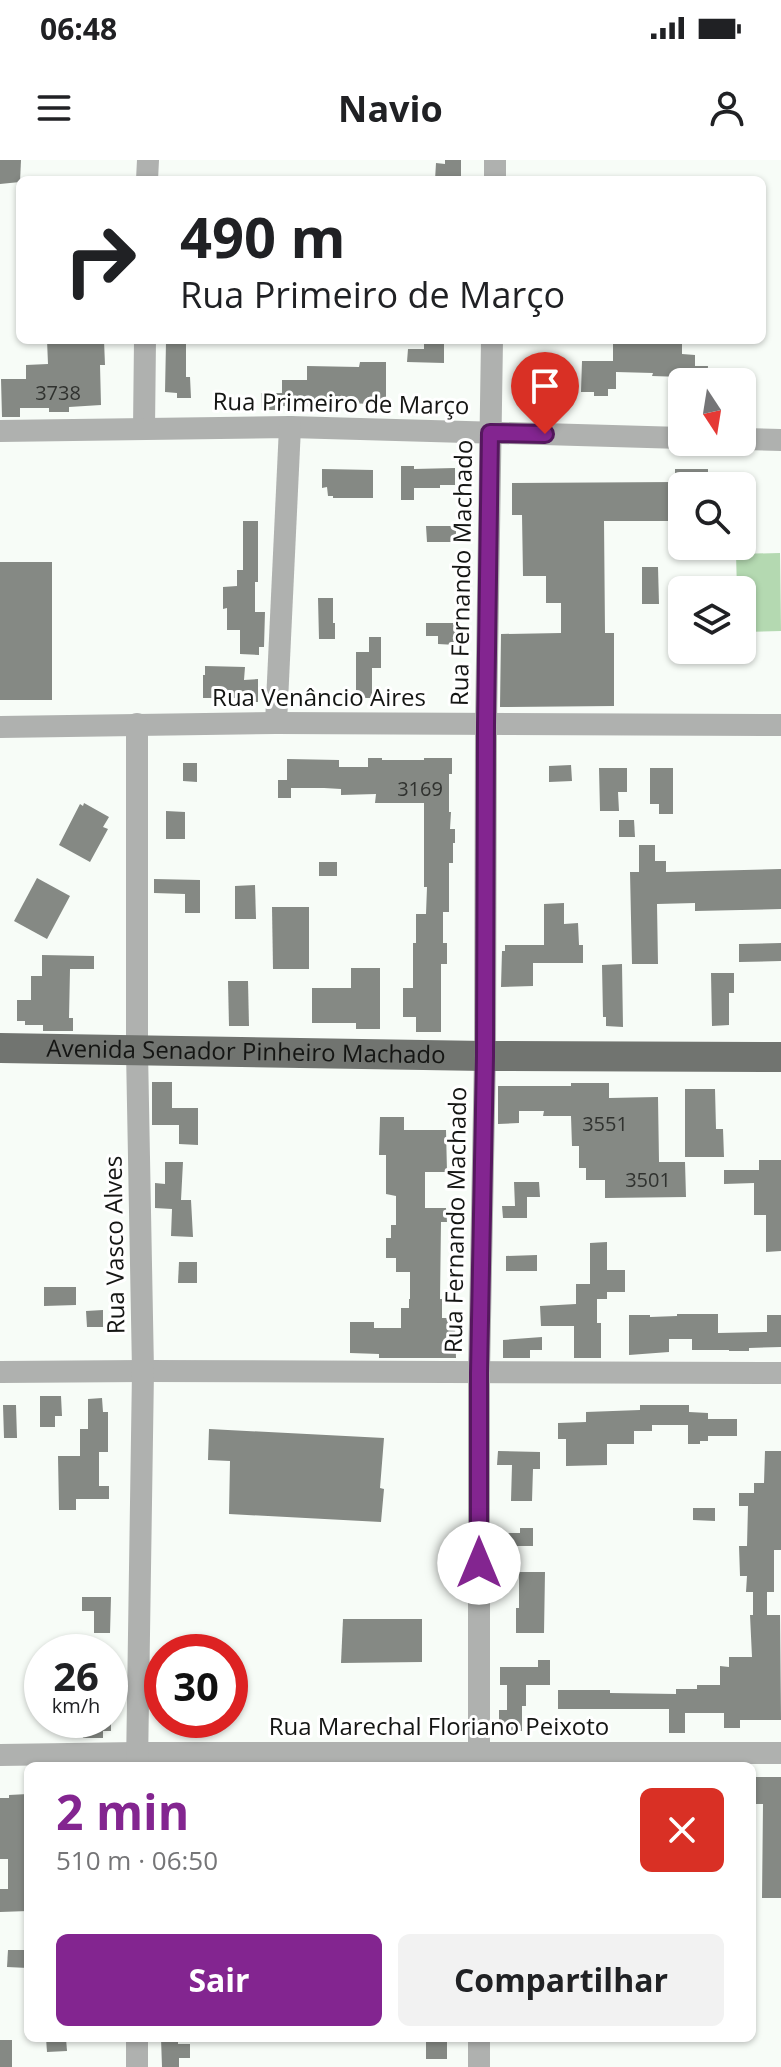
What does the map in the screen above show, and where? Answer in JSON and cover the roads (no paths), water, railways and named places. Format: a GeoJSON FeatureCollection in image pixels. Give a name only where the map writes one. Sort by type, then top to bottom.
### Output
{"type":"FeatureCollection","features":[{"type":"Feature","properties":{"kind":"main road","name":"Avenida Senador Pinheiro Machado"},"geometry":{"type":"LineString","coordinates":[[0,1048],[485,1056],[781,1057]]}},
{"type":"Feature","properties":{"kind":"street"},"geometry":{"type":"LineString","coordinates":[[144,428],[145,344]]}},
{"type":"Feature","properties":{"kind":"street","name":"Rua Fernando Machado"},"geometry":{"type":"LineString","coordinates":[[479,1760],[479,1373],[492,344]]}},
{"type":"Feature","properties":{"kind":"street"},"geometry":{"type":"LineString","coordinates":[[276,723],[290,427]]}},
{"type":"Feature","properties":{"kind":"street","name":"Rua Primeiro de Março"},"geometry":{"type":"LineString","coordinates":[[0,431],[290,427],[668,438]]}},
{"type":"Feature","properties":{"kind":"street"},"geometry":{"type":"LineString","coordinates":[[756,439],[781,440]]}},
{"type":"Feature","properties":{"kind":"street","name":"Rua Venâncio Aires"},"geometry":{"type":"LineString","coordinates":[[0,727],[276,723],[781,725]]}},
{"type":"Feature","properties":{"kind":"street","name":"Rua Vasco Alves"},"geometry":{"type":"LineString","coordinates":[[137,724],[137,1051],[143,1371],[137,1759]]}},
{"type":"Feature","properties":{"kind":"street"},"geometry":{"type":"LineString","coordinates":[[0,1372],[781,1373]]}},
{"type":"Feature","properties":{"kind":"street","name":"Rua Marechal Floriano Peixoto"},"geometry":{"type":"LineString","coordinates":[[0,1755],[137,1759],[479,1760],[781,1753]]}},
{"type":"Feature","properties":{"kind":"street"},"geometry":{"type":"LineString","coordinates":[[137,2042],[137,2067]]}},
{"type":"Feature","properties":{"kind":"street"},"geometry":{"type":"LineString","coordinates":[[479,2042],[479,2067]]}}]}
